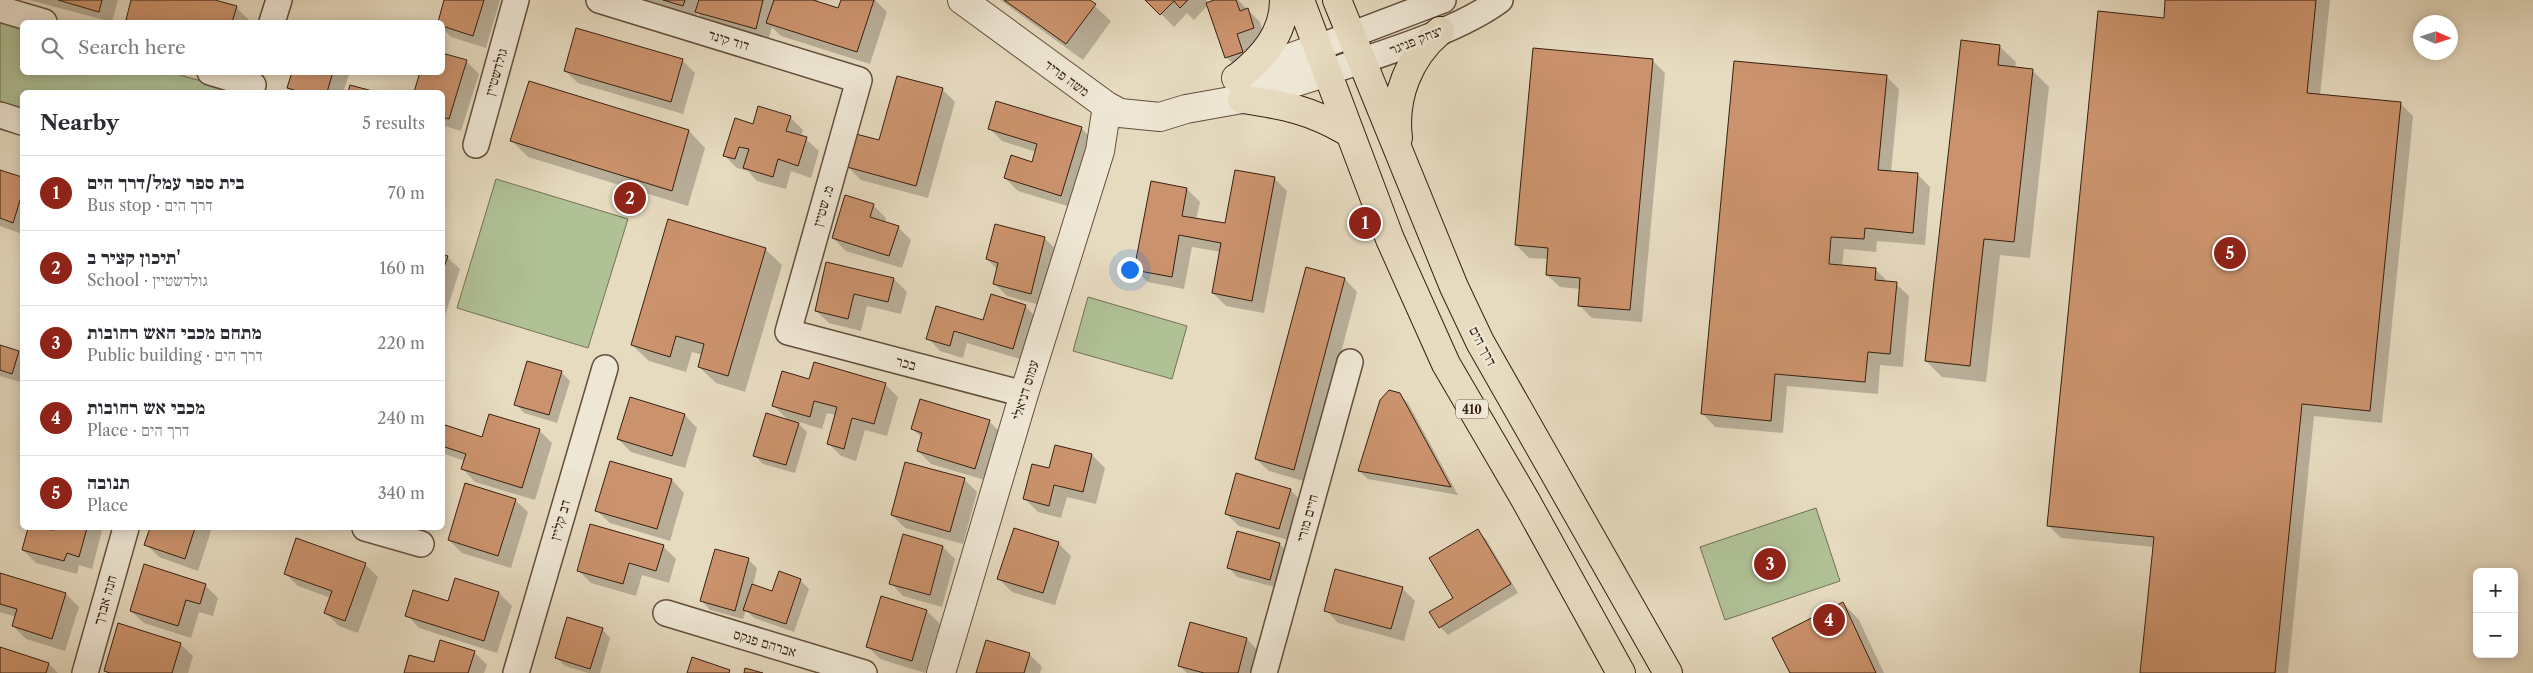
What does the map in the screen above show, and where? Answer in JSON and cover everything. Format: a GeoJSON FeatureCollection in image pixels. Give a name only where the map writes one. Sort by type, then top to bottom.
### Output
{"type":"FeatureCollection","features":[{"type":"Feature","properties":{"kind":"main road"},"geometry":{"type":"LineString","coordinates":[[1284,0],[1282,16],[1270,46],[1239,89],[1326,119],[1348,132]]}},
{"type":"Feature","properties":{"kind":"main road","name":"410"},"geometry":{"type":"LineString","coordinates":[[1300,0],[1328,72],[1348,132],[1390,239],[1446,364],[1526,501],[1621,673]]}},
{"type":"Feature","properties":{"kind":"main road","name":"דרך הים"},"geometry":{"type":"LineString","coordinates":[[1337,0],[1454,287],[1480,342],[1668,673]]}},
{"type":"Feature","properties":{"kind":"main road"},"geometry":{"type":"LineString","coordinates":[[1399,152],[1396,124],[1401,91],[1417,55],[1429,40],[1440,31]]}},
{"type":"Feature","properties":{"kind":"street"},"geometry":{"type":"LineString","coordinates":[[273,20],[279,0]]}},
{"type":"Feature","properties":{"kind":"street","name":"גולדשטיין"},"geometry":{"type":"LineString","coordinates":[[476,145],[516,0]]}},
{"type":"Feature","properties":{"kind":"street","name":"דוד קינד"},"geometry":{"type":"LineString","coordinates":[[599,0],[859,80]]}},
{"type":"Feature","properties":{"kind":"street","name":"משה פריד"},"geometry":{"type":"LineString","coordinates":[[962,0],[1107,106],[1120,113],[1160,117],[1186,109],[1239,89],[1318,47]]}},
{"type":"Feature","properties":{"kind":"street","name":"יצחק פניגר"},"geometry":{"type":"LineString","coordinates":[[1318,47],[1443,0]]}},
{"type":"Feature","properties":{"kind":"street","name":"יצחק פניגר"},"geometry":{"type":"LineString","coordinates":[[1328,72],[1440,31],[1488,9],[1500,0]]}},
{"type":"Feature","properties":{"kind":"street"},"geometry":{"type":"LineString","coordinates":[[0,9],[37,20]]}},
{"type":"Feature","properties":{"kind":"street","name":"משה פריד"},"geometry":{"type":"LineString","coordinates":[[1239,89],[1328,72]]}},
{"type":"Feature","properties":{"kind":"street"},"geometry":{"type":"LineString","coordinates":[[222,75],[253,83]]}},
{"type":"Feature","properties":{"kind":"street","name":"מ. שטיין"},"geometry":{"type":"LineString","coordinates":[[788,332],[859,80]]}},
{"type":"Feature","properties":{"kind":"street","name":"עמוס דניאלי"},"geometry":{"type":"LineString","coordinates":[[941,673],[1024,394],[1100,151],[1107,106]]}},
{"type":"Feature","properties":{"kind":"street"},"geometry":{"type":"LineString","coordinates":[[0,115],[20,121]]}},
{"type":"Feature","properties":{"kind":"street"},"geometry":{"type":"LineString","coordinates":[[1100,151],[1137,123],[1160,117]]}},
{"type":"Feature","properties":{"kind":"street","name":"בכר"},"geometry":{"type":"LineString","coordinates":[[788,332],[1024,394]]}},
{"type":"Feature","properties":{"kind":"street","name":"חיים מורי"},"geometry":{"type":"LineString","coordinates":[[1264,673],[1350,362]]}},
{"type":"Feature","properties":{"kind":"street","name":"דב קליין"},"geometry":{"type":"LineString","coordinates":[[516,673],[605,368]]}},
{"type":"Feature","properties":{"kind":"street","name":"חנה אברך"},"geometry":{"type":"LineString","coordinates":[[85,673],[125,530]]}},
{"type":"Feature","properties":{"kind":"street"},"geometry":{"type":"LineString","coordinates":[[372,530],[421,544]]}},
{"type":"Feature","properties":{"kind":"street","name":"אברהם פנקס"},"geometry":{"type":"LineString","coordinates":[[666,613],[864,673]]}},
{"type":"Feature","properties":{"kind":"green space"},"geometry":{"type":"Polygon","coordinates":[[[0,21],[20,27],[20,75],[180,75],[233,90],[20,90],[20,112],[0,106],[0,21]]]}},
{"type":"Feature","properties":{"kind":"green space"},"geometry":{"type":"Polygon","coordinates":[[[496,179],[628,219],[588,348],[457,308],[496,179]]]}},
{"type":"Feature","properties":{"kind":"green space"},"geometry":{"type":"Polygon","coordinates":[[[1088,297],[1187,326],[1172,379],[1073,351],[1088,297]]]}},
{"type":"Feature","properties":{"kind":"green space"},"geometry":{"type":"Polygon","coordinates":[[[1816,508],[1840,581],[1725,620],[1700,547],[1816,508]]]}},
{"type":"Feature","properties":{"kind":"building"},"geometry":{"type":"Polygon","coordinates":[[[58,0],[102,0],[99,12],[58,0]]]}},
{"type":"Feature","properties":{"kind":"building"},"geometry":{"type":"Polygon","coordinates":[[[131,0],[215,0],[237,6],[233,20],[126,20],[131,0]]]}},
{"type":"Feature","properties":{"kind":"building"},"geometry":{"type":"Polygon","coordinates":[[[444,0],[484,0],[473,36],[445,27],[445,20],[439,20],[444,0]]]}},
{"type":"Feature","properties":{"kind":"building"},"geometry":{"type":"Polygon","coordinates":[[[663,0],[685,0],[683,6],[663,0]]]}},
{"type":"Feature","properties":{"kind":"building"},"geometry":{"type":"Polygon","coordinates":[[[699,0],[763,0],[756,29],[695,12],[699,0]]]}},
{"type":"Feature","properties":{"kind":"building"},"geometry":{"type":"Polygon","coordinates":[[[774,0],[813,0],[838,8],[841,0],[874,0],[857,52],[766,23],[774,0]]]}},
{"type":"Feature","properties":{"kind":"building"},"geometry":{"type":"Polygon","coordinates":[[[1004,0],[1090,0],[1096,4],[1066,44],[1004,0]]]}},
{"type":"Feature","properties":{"kind":"building"},"geometry":{"type":"Polygon","coordinates":[[[1145,0],[1188,0],[1180,8],[1174,1],[1160,15],[1145,0]]]}},
{"type":"Feature","properties":{"kind":"building"},"geometry":{"type":"Polygon","coordinates":[[[1214,0],[1236,0],[1240,11],[1248,8],[1254,28],[1237,34],[1243,52],[1225,58],[1206,3],[1214,0]]]}},
{"type":"Feature","properties":{"kind":"building"},"geometry":{"type":"Polygon","coordinates":[[[2165,0],[2316,0],[2307,93],[2401,102],[2370,411],[2302,404],[2275,673],[2140,673],[2154,537],[2047,526],[2098,11],[2164,18],[2165,0]]]}},
{"type":"Feature","properties":{"kind":"building"},"geometry":{"type":"Polygon","coordinates":[[[576,28],[683,59],[671,102],[564,71],[576,28]]]}},
{"type":"Feature","properties":{"kind":"building"},"geometry":{"type":"Polygon","coordinates":[[[1961,40],[2000,45],[1998,65],[2033,69],[2014,242],[1984,239],[1970,366],[1925,361],[1961,40]]]}},
{"type":"Feature","properties":{"kind":"building"},"geometry":{"type":"Polygon","coordinates":[[[1533,48],[1653,59],[1630,310],[1578,306],[1580,278],[1546,275],[1548,248],[1515,245],[1533,48]]]}},
{"type":"Feature","properties":{"kind":"building"},"geometry":{"type":"Polygon","coordinates":[[[445,54],[467,60],[449,119],[445,118],[445,90],[415,90],[419,75],[445,75],[445,54]]]}},
{"type":"Feature","properties":{"kind":"building"},"geometry":{"type":"Polygon","coordinates":[[[1734,61],[1887,75],[1878,170],[1918,173],[1913,233],[1865,228],[1864,239],[1831,237],[1829,264],[1876,268],[1875,280],[1897,282],[1890,354],[1868,352],[1865,382],[1775,374],[1771,421],[1701,414],[1734,61]]]}},
{"type":"Feature","properties":{"kind":"building"},"geometry":{"type":"Polygon","coordinates":[[[291,75],[332,75],[328,90],[294,90],[287,88],[291,75]]]}},
{"type":"Feature","properties":{"kind":"building"},"geometry":{"type":"Polygon","coordinates":[[[897,76],[943,88],[916,186],[847,167],[856,134],[879,140],[897,76]]]}},
{"type":"Feature","properties":{"kind":"building"},"geometry":{"type":"Polygon","coordinates":[[[529,81],[689,130],[672,191],[510,141],[529,81]]]}},
{"type":"Feature","properties":{"kind":"building"},"geometry":{"type":"Polygon","coordinates":[[[350,85],[369,90],[349,90],[350,85]]]}},
{"type":"Feature","properties":{"kind":"building"},"geometry":{"type":"Polygon","coordinates":[[[996,101],[1082,127],[1061,196],[1004,178],[1011,155],[1032,162],[1037,144],[988,129],[996,101]]]}},
{"type":"Feature","properties":{"kind":"building"},"geometry":{"type":"Polygon","coordinates":[[[758,106],[791,116],[786,131],[807,137],[798,166],[778,159],[773,177],[743,168],[749,149],[739,147],[735,159],[723,156],[735,118],[753,124],[758,106]]]}},
{"type":"Feature","properties":{"kind":"building"},"geometry":{"type":"Polygon","coordinates":[[[0,170],[20,176],[20,200],[13,223],[0,218],[0,170]]]}},
{"type":"Feature","properties":{"kind":"building"},"geometry":{"type":"Polygon","coordinates":[[[1235,170],[1275,177],[1252,301],[1212,293],[1221,243],[1179,235],[1172,277],[1134,270],[1151,181],[1187,188],[1182,216],[1225,223],[1235,170]]]}},
{"type":"Feature","properties":{"kind":"building"},"geometry":{"type":"Polygon","coordinates":[[[845,195],[874,204],[870,217],[899,226],[889,256],[832,238],[845,195]]]}},
{"type":"Feature","properties":{"kind":"building"},"geometry":{"type":"Polygon","coordinates":[[[668,219],[766,248],[728,376],[698,367],[704,344],[676,336],[670,357],[631,345],[668,219]]]}},
{"type":"Feature","properties":{"kind":"building"},"geometry":{"type":"Polygon","coordinates":[[[995,224],[1045,237],[1031,294],[993,284],[998,263],[986,259],[995,224]]]}},
{"type":"Feature","properties":{"kind":"building"},"geometry":{"type":"Polygon","coordinates":[[[826,262],[894,278],[888,302],[854,294],[848,319],[815,311],[826,262]]]}},
{"type":"Feature","properties":{"kind":"building"},"geometry":{"type":"Polygon","coordinates":[[[1306,267],[1345,278],[1294,470],[1255,459],[1306,267]]]}},
{"type":"Feature","properties":{"kind":"building"},"geometry":{"type":"Polygon","coordinates":[[[991,294],[1026,305],[1013,349],[954,331],[950,346],[926,339],[936,306],[983,320],[991,294]]]}},
{"type":"Feature","properties":{"kind":"building"},"geometry":{"type":"Polygon","coordinates":[[[0,345],[19,351],[12,374],[0,370],[0,345]]]}},
{"type":"Feature","properties":{"kind":"building"},"geometry":{"type":"Polygon","coordinates":[[[527,361],[562,371],[549,415],[514,405],[527,361]]]}},
{"type":"Feature","properties":{"kind":"building"},"geometry":{"type":"Polygon","coordinates":[[[814,362],[886,383],[874,424],[852,418],[844,449],[827,444],[837,407],[814,401],[810,417],[772,406],[782,371],[809,379],[814,362]]]}},
{"type":"Feature","properties":{"kind":"building"},"geometry":{"type":"Polygon","coordinates":[[[1389,390],[1400,393],[1451,487],[1358,471],[1380,400],[1389,390]]]}},
{"type":"Feature","properties":{"kind":"building"},"geometry":{"type":"Polygon","coordinates":[[[630,397],[685,414],[672,456],[617,439],[630,397]]]}},
{"type":"Feature","properties":{"kind":"building"},"geometry":{"type":"Polygon","coordinates":[[[920,399],[990,420],[975,469],[917,451],[922,433],[911,429],[920,399]]]}},
{"type":"Feature","properties":{"kind":"building"},"geometry":{"type":"Polygon","coordinates":[[[766,413],[799,423],[786,465],[753,456],[766,413]]]}},
{"type":"Feature","properties":{"kind":"building"},"geometry":{"type":"Polygon","coordinates":[[[489,414],[540,429],[522,488],[461,469],[466,454],[445,447],[445,425],[482,437],[489,414]]]}},
{"type":"Feature","properties":{"kind":"building"},"geometry":{"type":"Polygon","coordinates":[[[1055,445],[1092,454],[1083,492],[1054,485],[1049,506],[1023,499],[1032,464],[1049,468],[1055,445]]]}},
{"type":"Feature","properties":{"kind":"building"},"geometry":{"type":"Polygon","coordinates":[[[610,461],[672,479],[657,529],[595,511],[610,461]]]}},
{"type":"Feature","properties":{"kind":"building"},"geometry":{"type":"Polygon","coordinates":[[[905,462],[965,478],[950,532],[891,515],[905,462]]]}},
{"type":"Feature","properties":{"kind":"building"},"geometry":{"type":"Polygon","coordinates":[[[1236,473],[1291,489],[1279,529],[1225,514],[1236,473]]]}},
{"type":"Feature","properties":{"kind":"building"},"geometry":{"type":"Polygon","coordinates":[[[465,483],[516,499],[498,556],[448,540],[465,483]]]}},
{"type":"Feature","properties":{"kind":"building"},"geometry":{"type":"Polygon","coordinates":[[[590,524],[664,545],[656,571],[629,563],[623,584],[577,571],[590,524]]]}},
{"type":"Feature","properties":{"kind":"building"},"geometry":{"type":"Polygon","coordinates":[[[1014,528],[1059,542],[1043,593],[997,579],[1014,528]]]}},
{"type":"Feature","properties":{"kind":"building"},"geometry":{"type":"Polygon","coordinates":[[[1478,529],[1511,584],[1439,628],[1429,612],[1453,598],[1429,558],[1478,529]]]}},
{"type":"Feature","properties":{"kind":"building"},"geometry":{"type":"Polygon","coordinates":[[[27,530],[86,530],[79,557],[67,553],[64,561],[22,550],[27,530]]]}},
{"type":"Feature","properties":{"kind":"building"},"geometry":{"type":"Polygon","coordinates":[[[149,530],[194,530],[185,559],[144,545],[149,530]]]}},
{"type":"Feature","properties":{"kind":"building"},"geometry":{"type":"Polygon","coordinates":[[[1237,531],[1280,543],[1270,580],[1227,568],[1237,531]]]}},
{"type":"Feature","properties":{"kind":"building"},"geometry":{"type":"Polygon","coordinates":[[[903,534],[943,546],[930,595],[889,584],[903,534]]]}},
{"type":"Feature","properties":{"kind":"building"},"geometry":{"type":"Polygon","coordinates":[[[296,538],[366,563],[345,621],[324,613],[332,591],[284,574],[296,538]]]}},
{"type":"Feature","properties":{"kind":"building"},"geometry":{"type":"Polygon","coordinates":[[[715,549],[749,558],[735,611],[700,601],[715,549]]]}},
{"type":"Feature","properties":{"kind":"building"},"geometry":{"type":"Polygon","coordinates":[[[144,564],[206,584],[200,604],[186,600],[178,626],[130,611],[144,564]]]}},
{"type":"Feature","properties":{"kind":"building"},"geometry":{"type":"Polygon","coordinates":[[[1335,569],[1403,587],[1391,629],[1324,611],[1335,569]]]}},
{"type":"Feature","properties":{"kind":"building"},"geometry":{"type":"Polygon","coordinates":[[[779,571],[801,579],[786,624],[743,610],[752,584],[772,591],[779,571]]]}},
{"type":"Feature","properties":{"kind":"building"},"geometry":{"type":"Polygon","coordinates":[[[0,573],[66,593],[52,639],[12,626],[17,609],[0,604],[0,573]]]}},
{"type":"Feature","properties":{"kind":"building"},"geometry":{"type":"Polygon","coordinates":[[[455,578],[499,592],[484,641],[405,616],[413,590],[448,601],[455,578]]]}},
{"type":"Feature","properties":{"kind":"building"},"geometry":{"type":"Polygon","coordinates":[[[881,596],[927,610],[912,661],[866,647],[881,596]]]}},
{"type":"Feature","properties":{"kind":"building"},"geometry":{"type":"Polygon","coordinates":[[[1843,602],[1876,673],[1790,673],[1772,638],[1843,602]]]}},
{"type":"Feature","properties":{"kind":"building"},"geometry":{"type":"Polygon","coordinates":[[[567,617],[603,628],[590,669],[555,658],[567,617]]]}},
{"type":"Feature","properties":{"kind":"building"},"geometry":{"type":"Polygon","coordinates":[[[1190,622],[1247,638],[1238,673],[1204,673],[1178,666],[1190,622]]]}},
{"type":"Feature","properties":{"kind":"building"},"geometry":{"type":"Polygon","coordinates":[[[118,623],[181,643],[172,673],[110,673],[104,671],[118,623]]]}},
{"type":"Feature","properties":{"kind":"building"},"geometry":{"type":"Polygon","coordinates":[[[440,640],[475,651],[468,673],[404,673],[409,655],[434,662],[440,640]]]}},
{"type":"Feature","properties":{"kind":"building"},"geometry":{"type":"Polygon","coordinates":[[[986,640],[1030,653],[1024,673],[976,673],[986,640]]]}},
{"type":"Feature","properties":{"kind":"building"},"geometry":{"type":"Polygon","coordinates":[[[0,647],[49,663],[46,673],[0,673],[0,647]]]}},
{"type":"Feature","properties":{"kind":"building"},"geometry":{"type":"Polygon","coordinates":[[[692,657],[730,670],[729,673],[687,673],[692,657]]]}},
{"type":"Feature","properties":{"kind":"building"},"geometry":{"type":"Polygon","coordinates":[[[745,668],[763,673],[744,673],[745,668]]]}},
{"type":"Feature","properties":{"kind":"place","name":"תיכון קציר ב'"},"geometry":{"type":"Point","coordinates":[630,198]}},
{"type":"Feature","properties":{"kind":"place","name":"בית ספר עמל/דרך הים"},"geometry":{"type":"Point","coordinates":[1365,223]}},
{"type":"Feature","properties":{"kind":"place","name":"תנובה"},"geometry":{"type":"Point","coordinates":[2230,253]}},
{"type":"Feature","properties":{"kind":"place","name":"מתחם מכבי האש רחובות"},"geometry":{"type":"Point","coordinates":[1770,564]}},
{"type":"Feature","properties":{"kind":"place","name":"מכבי אש רחובות"},"geometry":{"type":"Point","coordinates":[1829,620]}}]}
